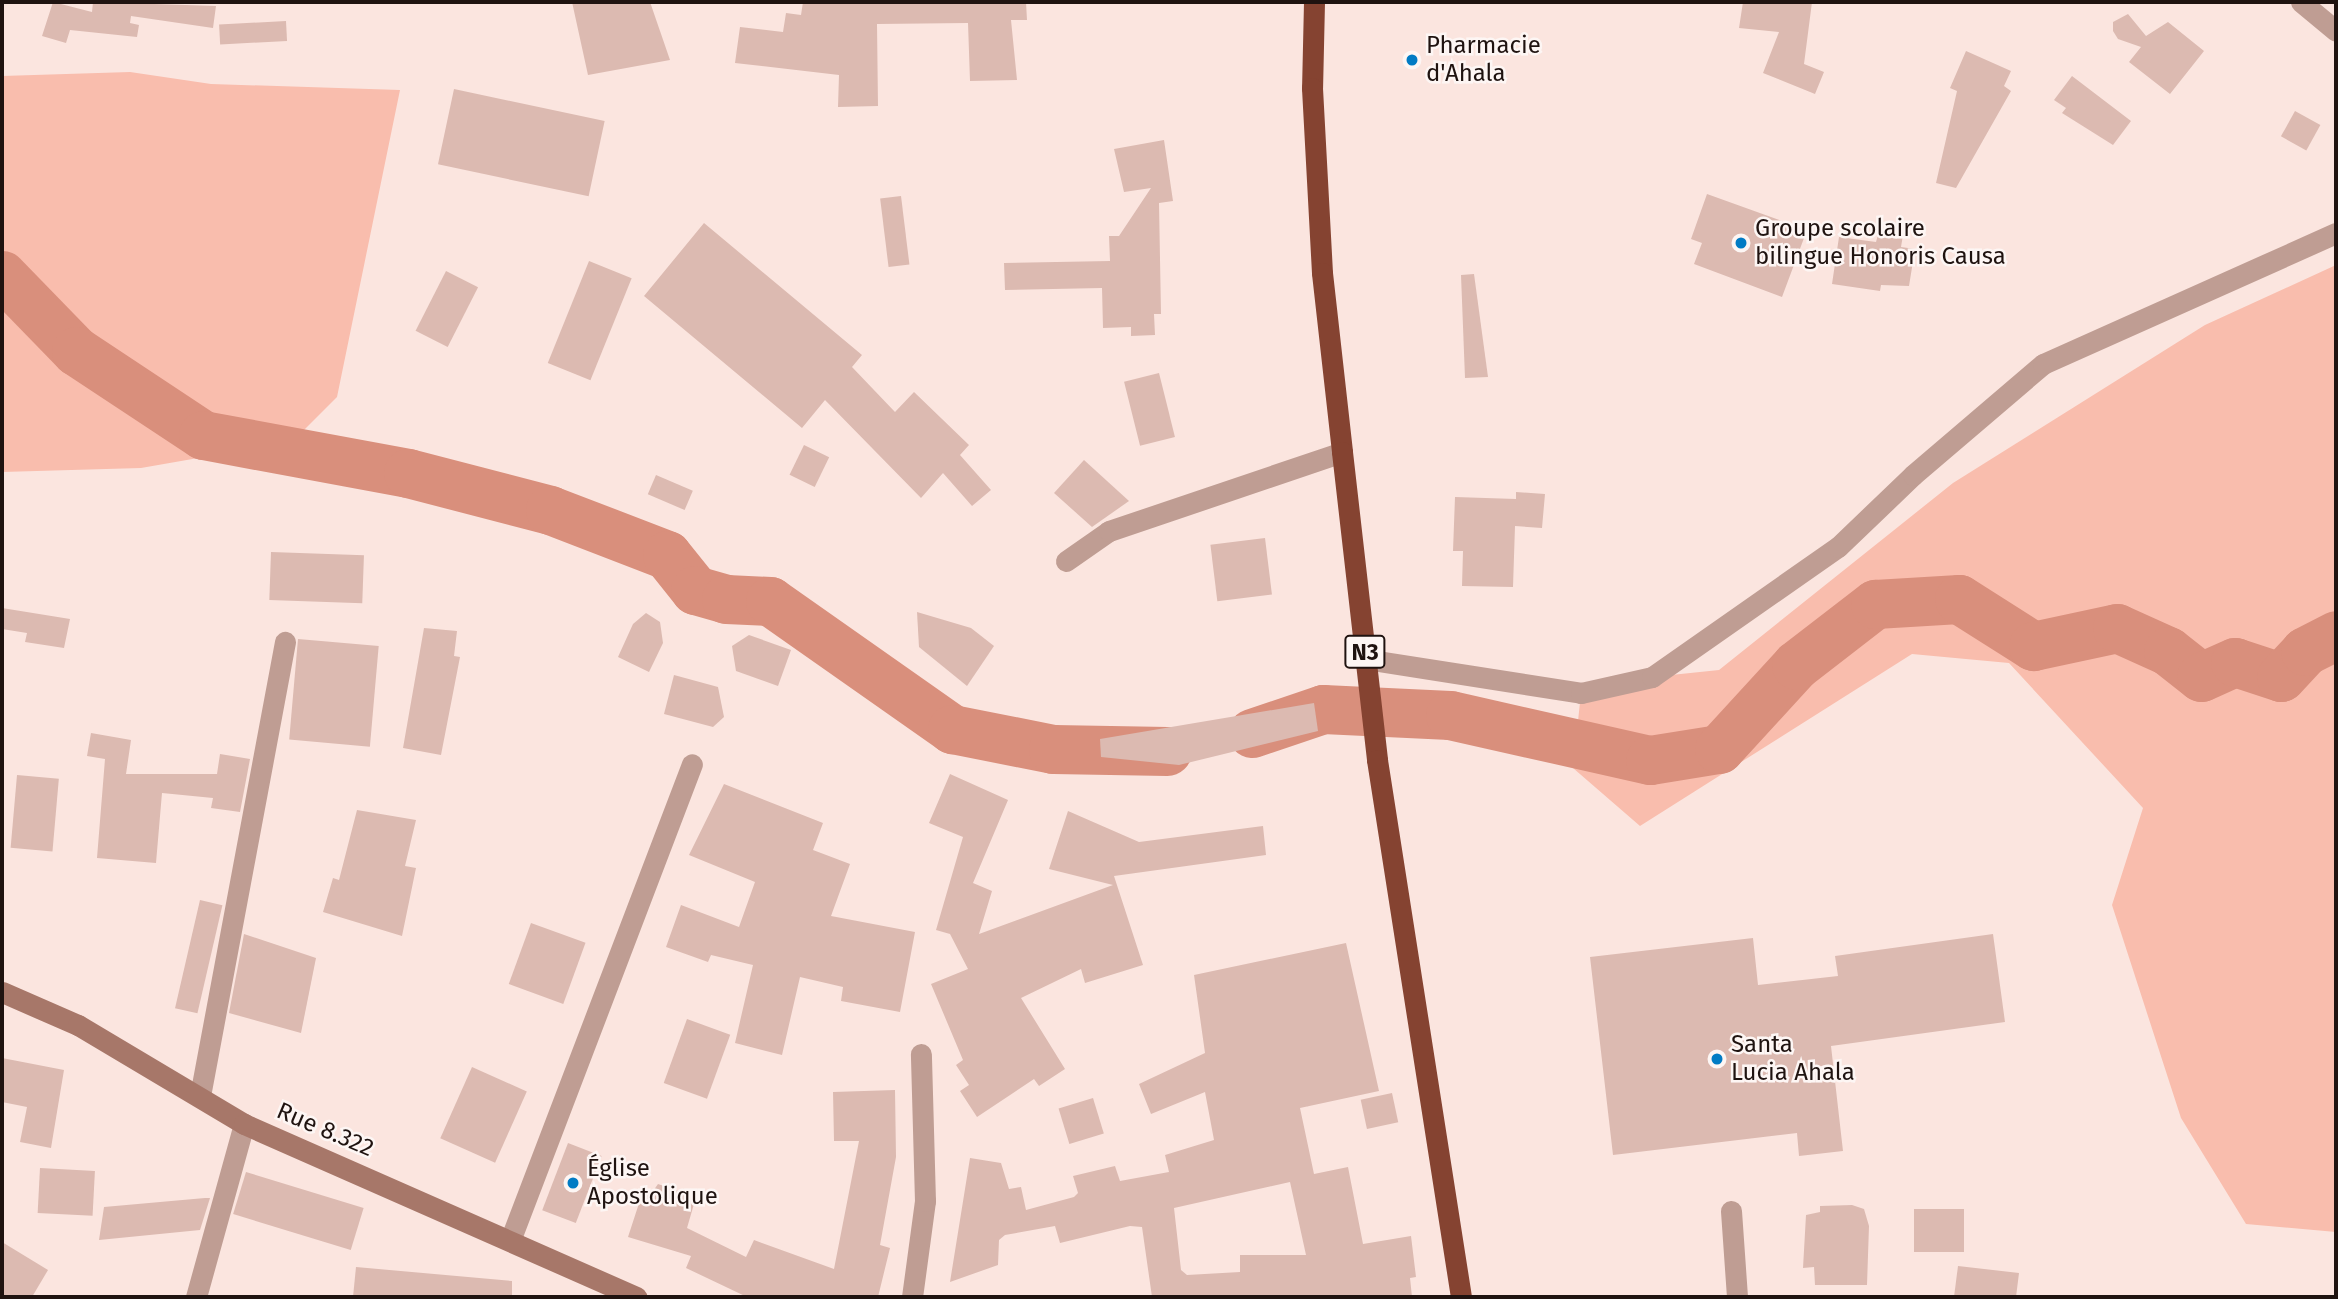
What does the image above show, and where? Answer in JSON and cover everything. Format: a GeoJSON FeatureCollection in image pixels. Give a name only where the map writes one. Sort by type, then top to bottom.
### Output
{"type":"FeatureCollection","features":[{"type":"Feature","properties":{"kind":"highway","name":"N3"},"geometry":{"type":"LineString","coordinates":[[1314,2],[1312,88],[1322,274],[1365,659],[1461,1297]]}},
{"type":"Feature","properties":{"kind":"main road","name":"Rue 8.322"},"geometry":{"type":"LineString","coordinates":[[2,992],[78,1025],[244,1124],[511,1238],[637,1297]]}},
{"type":"Feature","properties":{"kind":"street"},"geometry":{"type":"LineString","coordinates":[[2301,2],[2333,20]]}},
{"type":"Feature","properties":{"kind":"street"},"geometry":{"type":"LineString","coordinates":[[1365,659],[1581,694],[1652,677],[1838,547],[1923,466],[2043,364],[2336,233]]}},
{"type":"Feature","properties":{"kind":"street"},"geometry":{"type":"LineString","coordinates":[[1066,561],[1109,531],[1342,452]]}},
{"type":"Feature","properties":{"kind":"street"},"geometry":{"type":"LineString","coordinates":[[200,1096],[285,642]]}},
{"type":"Feature","properties":{"kind":"street"},"geometry":{"type":"LineString","coordinates":[[511,1238],[692,764]]}},
{"type":"Feature","properties":{"kind":"street"},"geometry":{"type":"LineString","coordinates":[[912,1297],[925,1200],[921,1054]]}},
{"type":"Feature","properties":{"kind":"street"},"geometry":{"type":"LineString","coordinates":[[196,1297],[244,1124]]}},
{"type":"Feature","properties":{"kind":"street"},"geometry":{"type":"LineString","coordinates":[[1731,1211],[1737,1297]]}},
{"type":"Feature","properties":{"kind":"shaded area"},"geometry":{"type":"Polygon","coordinates":[[[130,72],[211,84],[400,90],[337,397],[299,435],[244,450],[141,468],[2,472],[2,76],[130,72]]]}},
{"type":"Feature","properties":{"kind":"shaded area"},"geometry":{"type":"Polygon","coordinates":[[[2336,265],[2336,1232],[2246,1224],[2181,1118],[2112,905],[2143,808],[2009,663],[1912,654],[1640,826],[1573,768],[1581,693],[1652,677],[1719,670],[1953,483],[2205,325],[2336,265]]]}},
{"type":"Feature","properties":{"kind":"building"},"geometry":{"type":"Polygon","coordinates":[[[53,2],[92,12],[93,2],[216,6],[213,28],[131,16],[130,23],[139,25],[137,37],[70,30],[66,43],[42,36],[53,2]]]}},
{"type":"Feature","properties":{"kind":"building"},"geometry":{"type":"Polygon","coordinates":[[[572,2],[650,2],[670,60],[588,75],[572,2]]]}},
{"type":"Feature","properties":{"kind":"building"},"geometry":{"type":"Polygon","coordinates":[[[803,2],[1026,2],[1027,20],[1011,20],[1017,80],[970,81],[968,23],[877,24],[878,106],[838,107],[839,75],[735,63],[740,27],[783,32],[786,13],[801,15],[803,2]]]}},
{"type":"Feature","properties":{"kind":"building"},"geometry":{"type":"Polygon","coordinates":[[[1743,2],[1812,2],[1804,64],[1824,72],[1815,94],[1763,73],[1779,32],[1739,28],[1743,2]]]}},
{"type":"Feature","properties":{"kind":"building"},"geometry":{"type":"Polygon","coordinates":[[[2128,14],[2146,36],[2168,22],[2204,51],[2170,94],[2129,62],[2141,47],[2118,39],[2113,31],[2113,22],[2128,14]]]}},
{"type":"Feature","properties":{"kind":"building"},"geometry":{"type":"Polygon","coordinates":[[[286,21],[287,41],[220,44],[219,25],[286,21]]]}},
{"type":"Feature","properties":{"kind":"building"},"geometry":{"type":"Polygon","coordinates":[[[1966,51],[2011,71],[2004,86],[2011,91],[1956,188],[1936,183],[1957,91],[1950,88],[1966,51]]]}},
{"type":"Feature","properties":{"kind":"building"},"geometry":{"type":"Polygon","coordinates":[[[2072,76],[2131,121],[2113,145],[2062,113],[2066,108],[2054,100],[2072,76]]]}},
{"type":"Feature","properties":{"kind":"building"},"geometry":{"type":"Polygon","coordinates":[[[454,89],[605,121],[589,196],[438,164],[454,89]]]}},
{"type":"Feature","properties":{"kind":"building"},"geometry":{"type":"Polygon","coordinates":[[[2295,111],[2320,125],[2306,150],[2281,136],[2295,111]]]}},
{"type":"Feature","properties":{"kind":"building"},"geometry":{"type":"Polygon","coordinates":[[[1164,140],[1173,201],[1159,203],[1161,314],[1154,314],[1155,335],[1131,336],[1131,327],[1103,328],[1102,288],[1005,290],[1004,263],[1110,261],[1109,236],[1119,236],[1151,188],[1124,192],[1114,149],[1164,140]]]}},
{"type":"Feature","properties":{"kind":"building"},"geometry":{"type":"Polygon","coordinates":[[[1707,194],[1807,230],[1782,297],[1694,264],[1702,243],[1691,239],[1707,194]]]}},
{"type":"Feature","properties":{"kind":"building"},"geometry":{"type":"Polygon","coordinates":[[[901,196],[909,264],[889,267],[880,199],[901,196]]]}},
{"type":"Feature","properties":{"kind":"building"},"geometry":{"type":"Polygon","coordinates":[[[704,223],[862,355],[852,367],[895,412],[914,392],[969,445],[960,455],[991,490],[972,506],[943,473],[921,498],[825,400],[802,428],[644,296],[704,223]]]}},
{"type":"Feature","properties":{"kind":"building"},"geometry":{"type":"Polygon","coordinates":[[[1879,231],[1903,235],[1901,247],[1915,249],[1909,286],[1881,285],[1880,291],[1832,284],[1839,237],[1876,242],[1879,231]]]}},
{"type":"Feature","properties":{"kind":"building"},"geometry":{"type":"Polygon","coordinates":[[[589,261],[632,278],[590,380],[548,363],[589,261]]]}},
{"type":"Feature","properties":{"kind":"building"},"geometry":{"type":"Polygon","coordinates":[[[446,271],[478,287],[448,347],[416,331],[446,271]]]}},
{"type":"Feature","properties":{"kind":"building"},"geometry":{"type":"Polygon","coordinates":[[[1474,274],[1488,377],[1465,378],[1461,275],[1474,274]]]}},
{"type":"Feature","properties":{"kind":"building"},"geometry":{"type":"Polygon","coordinates":[[[1159,373],[1175,437],[1140,446],[1124,382],[1159,373]]]}},
{"type":"Feature","properties":{"kind":"building"},"geometry":{"type":"Polygon","coordinates":[[[804,445],[829,457],[815,487],[790,475],[804,445]]]}},
{"type":"Feature","properties":{"kind":"building"},"geometry":{"type":"Polygon","coordinates":[[[1084,460],[1129,501],[1092,527],[1054,493],[1084,460]]]}},
{"type":"Feature","properties":{"kind":"building"},"geometry":{"type":"Polygon","coordinates":[[[656,475],[693,491],[685,510],[648,494],[656,475]]]}},
{"type":"Feature","properties":{"kind":"building"},"geometry":{"type":"Polygon","coordinates":[[[1516,492],[1545,494],[1542,528],[1515,526],[1513,587],[1462,586],[1463,551],[1453,551],[1455,497],[1516,499],[1516,492]]]}},
{"type":"Feature","properties":{"kind":"building"},"geometry":{"type":"Polygon","coordinates":[[[1265,538],[1272,595],[1217,601],[1210,545],[1265,538]]]}},
{"type":"Feature","properties":{"kind":"building"},"geometry":{"type":"Polygon","coordinates":[[[271,552],[364,555],[362,603],[269,600],[271,552]]]}},
{"type":"Feature","properties":{"kind":"building"},"geometry":{"type":"Polygon","coordinates":[[[2,608],[70,619],[64,648],[25,642],[27,633],[2,629],[2,608]]]}},
{"type":"Feature","properties":{"kind":"building"},"geometry":{"type":"Polygon","coordinates":[[[917,612],[971,628],[994,646],[967,686],[919,647],[917,612]]]}},
{"type":"Feature","properties":{"kind":"building"},"geometry":{"type":"Polygon","coordinates":[[[646,613],[660,622],[663,643],[649,672],[618,657],[633,624],[646,613]]]}},
{"type":"Feature","properties":{"kind":"building"},"geometry":{"type":"Polygon","coordinates":[[[424,628],[457,631],[454,656],[460,657],[441,755],[403,748],[424,628]]]}},
{"type":"Feature","properties":{"kind":"building"},"geometry":{"type":"Polygon","coordinates":[[[749,635],[791,650],[778,686],[736,671],[732,646],[749,635]]]}},
{"type":"Feature","properties":{"kind":"building"},"geometry":{"type":"Polygon","coordinates":[[[298,639],[379,646],[370,747],[289,740],[298,639]]]}},
{"type":"Feature","properties":{"kind":"building"},"geometry":{"type":"Polygon","coordinates":[[[674,675],[718,687],[724,717],[713,727],[664,714],[674,675]]]}},
{"type":"Feature","properties":{"kind":"building"},"geometry":{"type":"Polygon","coordinates":[[[1314,703],[1318,731],[1179,765],[1101,757],[1100,739],[1314,703]]]}},
{"type":"Feature","properties":{"kind":"building"},"geometry":{"type":"Polygon","coordinates":[[[91,733],[131,740],[126,774],[217,774],[220,754],[250,759],[240,812],[211,808],[213,798],[162,793],[156,863],[97,858],[105,759],[87,756],[91,733]]]}},
{"type":"Feature","properties":{"kind":"building"},"geometry":{"type":"Polygon","coordinates":[[[950,774],[1008,800],[973,883],[992,891],[979,934],[1113,885],[1049,869],[1068,811],[1139,842],[1263,826],[1266,855],[1114,876],[1143,965],[1085,983],[1081,969],[1021,998],[1065,1069],[1039,1086],[1034,1079],[977,1117],[960,1091],[969,1085],[956,1065],[963,1060],[931,984],[968,969],[950,934],[936,930],[963,837],[929,823],[950,774]]]}},
{"type":"Feature","properties":{"kind":"building"},"geometry":{"type":"Polygon","coordinates":[[[17,775],[59,779],[52,851],[11,848],[17,775]]]}},
{"type":"Feature","properties":{"kind":"building"},"geometry":{"type":"Polygon","coordinates":[[[724,784],[823,823],[813,850],[850,864],[831,916],[915,932],[900,1012],[841,1001],[843,987],[800,977],[782,1055],[735,1043],[753,965],[711,955],[708,962],[666,947],[681,905],[739,927],[755,882],[689,855],[724,784]]]}},
{"type":"Feature","properties":{"kind":"building"},"geometry":{"type":"Polygon","coordinates":[[[357,810],[416,820],[405,866],[416,868],[402,936],[323,912],[333,878],[339,880],[357,810]]]}},
{"type":"Feature","properties":{"kind":"building"},"geometry":{"type":"Polygon","coordinates":[[[200,900],[222,905],[197,1013],[175,1008],[200,900]]]}},
{"type":"Feature","properties":{"kind":"building"},"geometry":{"type":"Polygon","coordinates":[[[531,923],[586,943],[563,1004],[509,984],[531,923]]]}},
{"type":"Feature","properties":{"kind":"building"},"geometry":{"type":"Polygon","coordinates":[[[244,934],[316,958],[301,1033],[229,1013],[244,934]]]}},
{"type":"Feature","properties":{"kind":"building","name":"Santa Lucia Ahala"},"geometry":{"type":"Polygon","coordinates":[[[1993,934],[2005,1022],[1831,1046],[1843,1151],[1799,1156],[1797,1133],[1613,1155],[1590,957],[1753,938],[1758,985],[1838,976],[1835,956],[1993,934]]]}},
{"type":"Feature","properties":{"kind":"building"},"geometry":{"type":"Polygon","coordinates":[[[1346,943],[1379,1091],[1300,1108],[1314,1174],[1348,1167],[1363,1244],[1411,1236],[1416,1277],[1410,1278],[1412,1297],[1152,1297],[1142,1227],[1130,1226],[1060,1243],[1055,1226],[1005,1235],[999,1240],[998,1265],[950,1282],[970,1158],[1001,1163],[1009,1189],[1021,1187],[1026,1210],[1074,1197],[1078,1193],[1073,1176],[1115,1166],[1120,1181],[1169,1172],[1165,1155],[1214,1140],[1205,1092],[1151,1114],[1139,1084],[1205,1053],[1194,975],[1346,943]],[[1290,1182],[1174,1208],[1181,1270],[1187,1275],[1240,1272],[1240,1255],[1306,1255],[1290,1182]]]}},
{"type":"Feature","properties":{"kind":"building"},"geometry":{"type":"Polygon","coordinates":[[[687,1019],[730,1035],[707,1099],[664,1083],[687,1019]]]}},
{"type":"Feature","properties":{"kind":"building"},"geometry":{"type":"Polygon","coordinates":[[[2,1058],[64,1070],[51,1148],[20,1142],[27,1107],[2,1102],[2,1058]]]}},
{"type":"Feature","properties":{"kind":"building"},"geometry":{"type":"Polygon","coordinates":[[[472,1067],[527,1091],[495,1163],[440,1138],[472,1067]]]}},
{"type":"Feature","properties":{"kind":"building"},"geometry":{"type":"Polygon","coordinates":[[[895,1090],[896,1157],[880,1245],[890,1248],[878,1297],[747,1297],[686,1268],[691,1256],[628,1237],[643,1191],[651,1194],[658,1184],[696,1197],[687,1228],[746,1257],[754,1240],[834,1269],[859,1141],[834,1141],[833,1092],[895,1090]]]}},
{"type":"Feature","properties":{"kind":"building"},"geometry":{"type":"Polygon","coordinates":[[[1392,1093],[1398,1122],[1367,1129],[1361,1100],[1392,1093]]]}},
{"type":"Feature","properties":{"kind":"building"},"geometry":{"type":"Polygon","coordinates":[[[1093,1098],[1104,1133],[1069,1144],[1059,1109],[1093,1098]]]}},
{"type":"Feature","properties":{"kind":"building","name":"Église Apostolique"},"geometry":{"type":"Polygon","coordinates":[[[568,1143],[602,1156],[576,1223],[542,1210],[568,1143]]]}},
{"type":"Feature","properties":{"kind":"building"},"geometry":{"type":"Polygon","coordinates":[[[40,1168],[95,1171],[93,1216],[38,1213],[40,1168]]]}},
{"type":"Feature","properties":{"kind":"building"},"geometry":{"type":"Polygon","coordinates":[[[246,1172],[364,1208],[351,1250],[233,1214],[246,1172]]]}},
{"type":"Feature","properties":{"kind":"building"},"geometry":{"type":"Polygon","coordinates":[[[210,1198],[200,1230],[99,1240],[104,1207],[210,1198]]]}},
{"type":"Feature","properties":{"kind":"building"},"geometry":{"type":"Polygon","coordinates":[[[1852,1205],[1864,1209],[1869,1226],[1867,1285],[1815,1285],[1814,1267],[1803,1268],[1806,1215],[1820,1212],[1820,1206],[1852,1205]]]}},
{"type":"Feature","properties":{"kind":"building"},"geometry":{"type":"Polygon","coordinates":[[[1914,1209],[1964,1209],[1964,1252],[1914,1252],[1914,1209]]]}},
{"type":"Feature","properties":{"kind":"building"},"geometry":{"type":"Polygon","coordinates":[[[2,1242],[48,1270],[32,1297],[2,1297],[2,1242]]]}},
{"type":"Feature","properties":{"kind":"building"},"geometry":{"type":"Polygon","coordinates":[[[1958,1266],[2019,1273],[2016,1297],[1954,1297],[1958,1266]]]}},
{"type":"Feature","properties":{"kind":"building"},"geometry":{"type":"Polygon","coordinates":[[[356,1267],[512,1281],[512,1297],[353,1297],[356,1267]]]}},
{"type":"Feature","properties":{"kind":"waterway"},"geometry":{"type":"LineString","coordinates":[[2,275],[76,351],[203,435],[408,473],[550,510],[667,555],[695,590],[726,599],[770,601],[952,729],[1053,749],[1167,751]]}},
{"type":"Feature","properties":{"kind":"waterway"},"geometry":{"type":"LineString","coordinates":[[1252,733],[1323,709],[1450,715],[1650,760],[1719,749],[1796,665],[1875,604],[1959,599],[2033,646],[2117,628],[2168,651],[2201,677],[2235,662],[2281,677],[2305,651],[2336,635]]}},
{"type":"Feature","properties":{"kind":"place","name":"Pharmacie d'Ahala"},"geometry":{"type":"Point","coordinates":[1412,60]}},
{"type":"Feature","properties":{"kind":"place","name":"Groupe scolaire bilingue Honoris Causa"},"geometry":{"type":"Point","coordinates":[1741,243]}},
{"type":"Feature","properties":{"kind":"place","name":"Santa Lucia Ahala"},"geometry":{"type":"Point","coordinates":[1717,1059]}},
{"type":"Feature","properties":{"kind":"place","name":"Église Apostolique"},"geometry":{"type":"Point","coordinates":[573,1183]}}]}
